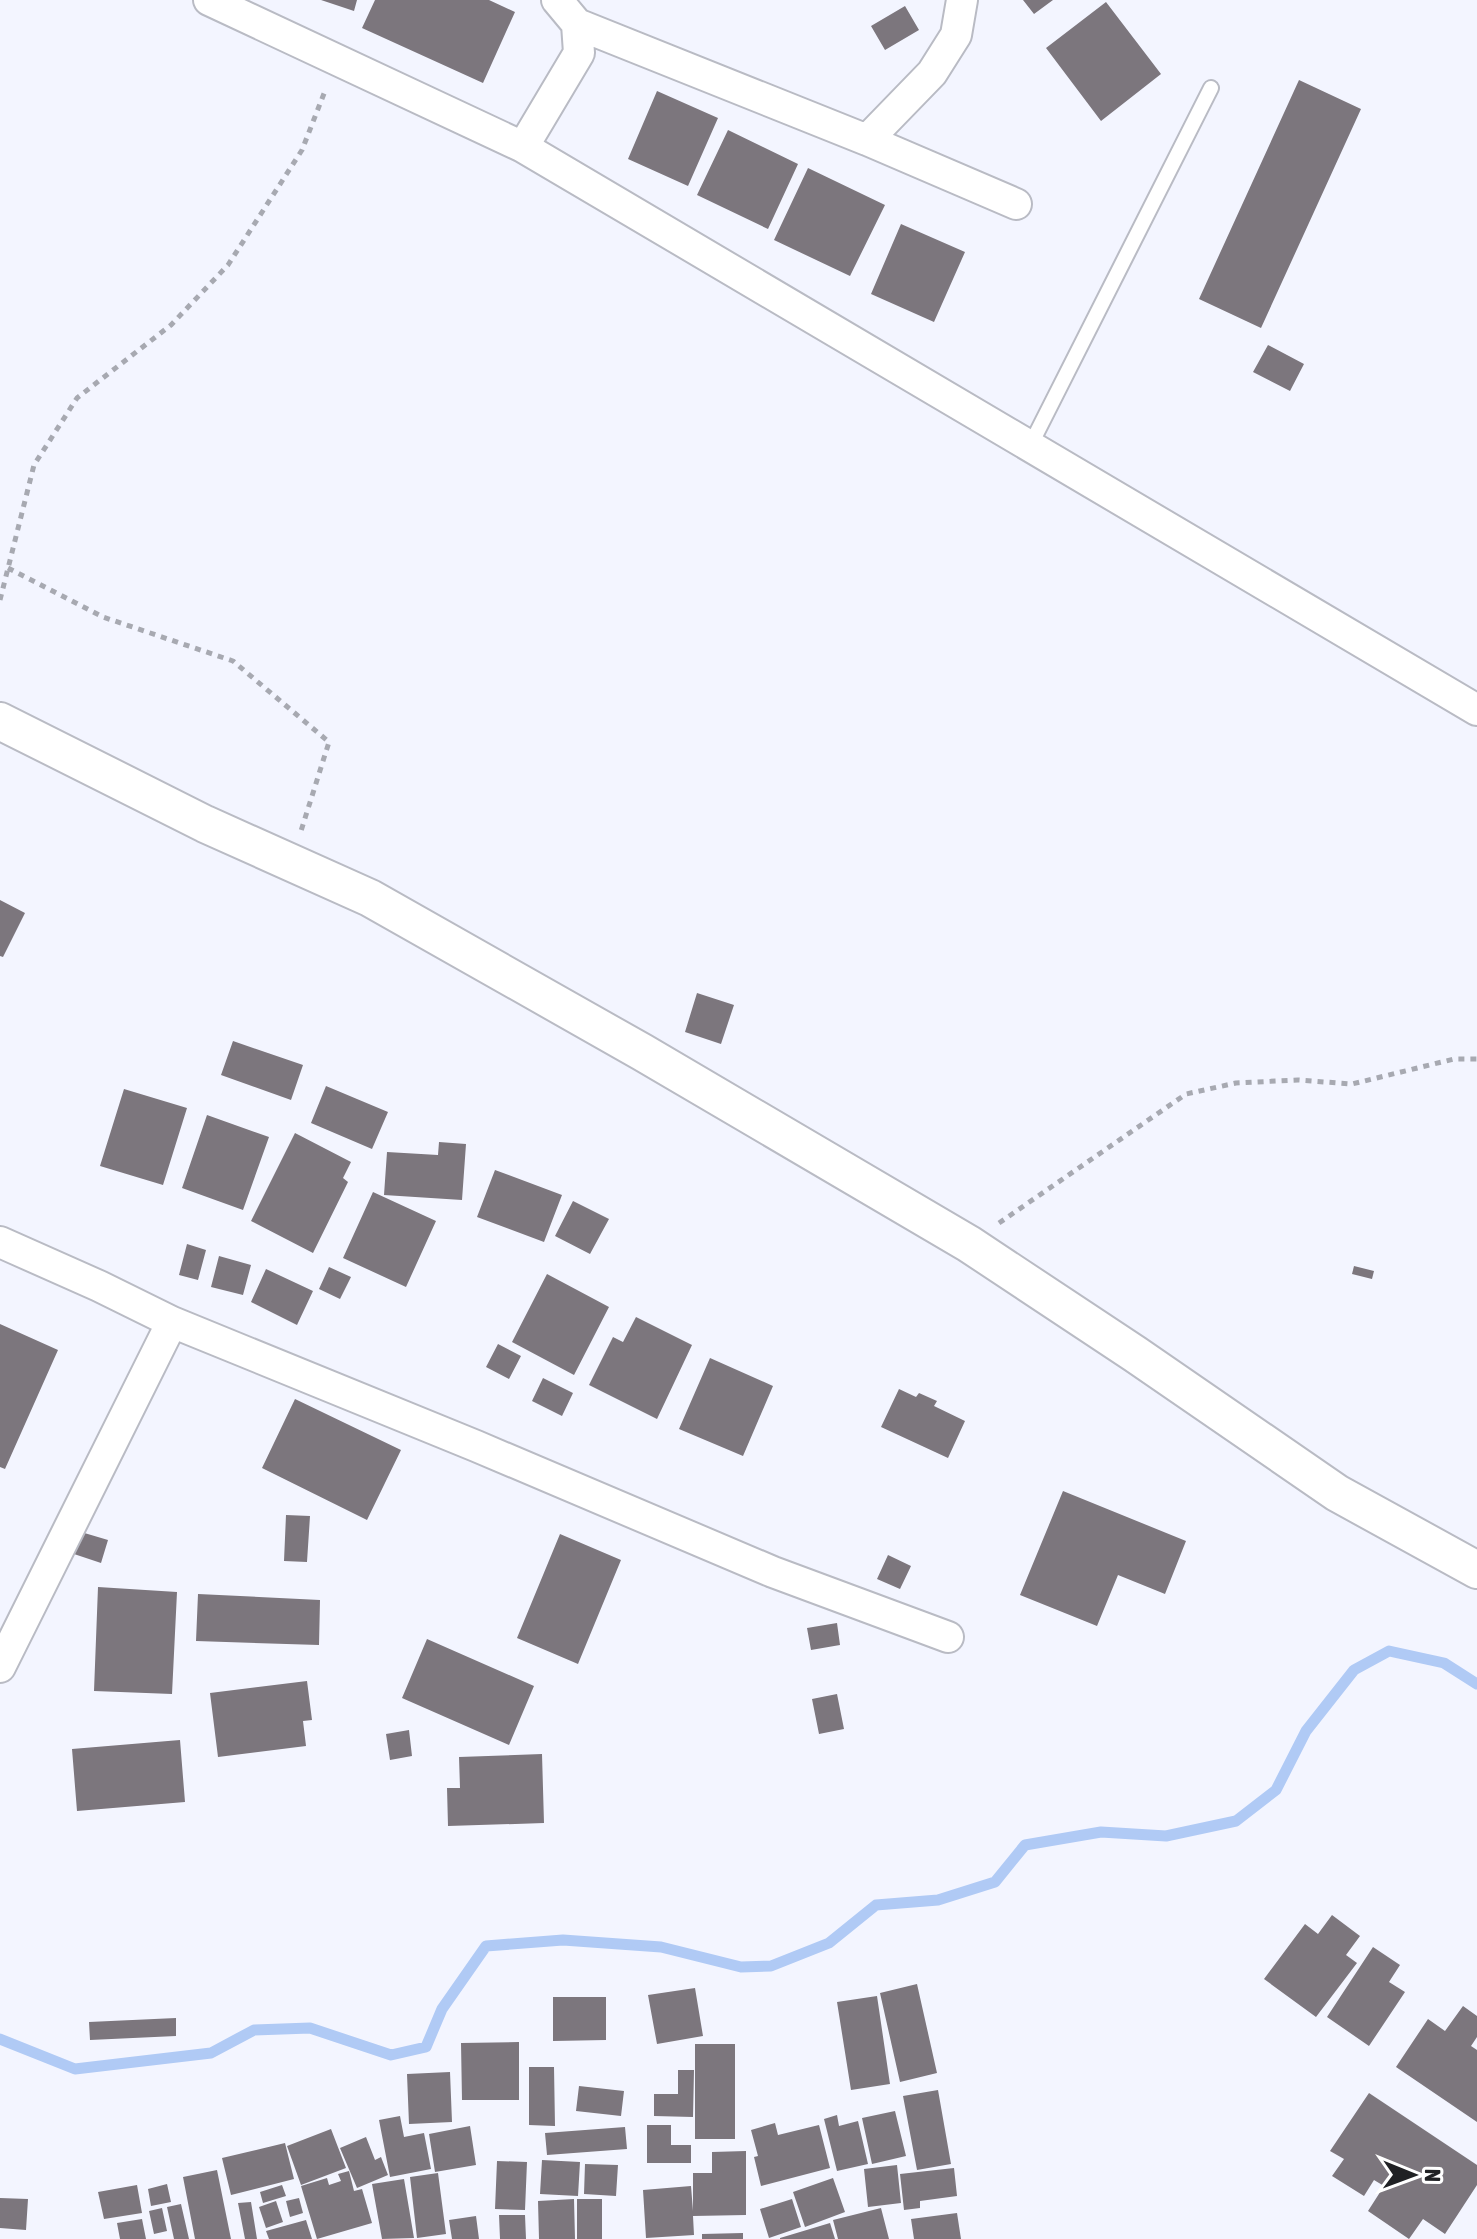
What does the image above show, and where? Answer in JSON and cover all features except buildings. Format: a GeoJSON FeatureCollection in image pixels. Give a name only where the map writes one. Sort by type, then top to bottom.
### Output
{"type":"FeatureCollection","features":[{"type":"Feature","properties":{"kind":"street"},"geometry":{"type":"LineString","coordinates":[[209,0],[523,147],[1477,710]]}},
{"type":"Feature","properties":{"kind":"street"},"geometry":{"type":"LineString","coordinates":[[557,0],[577,24],[867,140],[1016,204]]}},
{"type":"Feature","properties":{"kind":"street"},"geometry":{"type":"LineString","coordinates":[[867,140],[932,73],[956,35],[962,0]]}},
{"type":"Feature","properties":{"kind":"street"},"geometry":{"type":"LineString","coordinates":[[523,147],[579,53],[577,24]]}},
{"type":"Feature","properties":{"kind":"street"},"geometry":{"type":"LineString","coordinates":[[0,721],[205,824],[370,898],[642,1052],[969,1244],[1337,1493],[1477,1570]]}},
{"type":"Feature","properties":{"kind":"street"},"geometry":{"type":"LineString","coordinates":[[0,1242],[172,1322],[773,1572],[948,1637]]}},
{"type":"Feature","properties":{"kind":"street"},"geometry":{"type":"LineString","coordinates":[[0,1667],[172,1322]]}},
{"type":"Feature","properties":{"kind":"lane"},"geometry":{"type":"LineString","coordinates":[[1030,446],[1211,88]]}},
{"type":"Feature","properties":{"kind":"path"},"geometry":{"type":"LineString","coordinates":[[0,600],[34,465],[77,398],[171,325],[228,265],[302,150],[336,60]]}},
{"type":"Feature","properties":{"kind":"path"},"geometry":{"type":"LineString","coordinates":[[8,568],[103,617],[233,661],[329,742],[291,863]]}},
{"type":"Feature","properties":{"kind":"path"},"geometry":{"type":"LineString","coordinates":[[969,1244],[1186,1094],[1236,1083],[1267,1081],[1352,1084],[1454,1059],[1477,1059]]}},
{"type":"Feature","properties":{"kind":"waterway"},"geometry":{"type":"LineString","coordinates":[[0,2039],[75,2069],[211,2053],[254,2030],[310,2028],[391,2055],[426,2047],[442,2009],[486,1946],[563,1940],[661,1947],[741,1967],[771,1966],[829,1943],[876,1905],[938,1900],[995,1882],[1025,1845],[1101,1832],[1166,1836],[1236,1821],[1276,1790],[1306,1731],[1354,1670],[1389,1651],[1444,1663],[1477,1684]]}}]}
